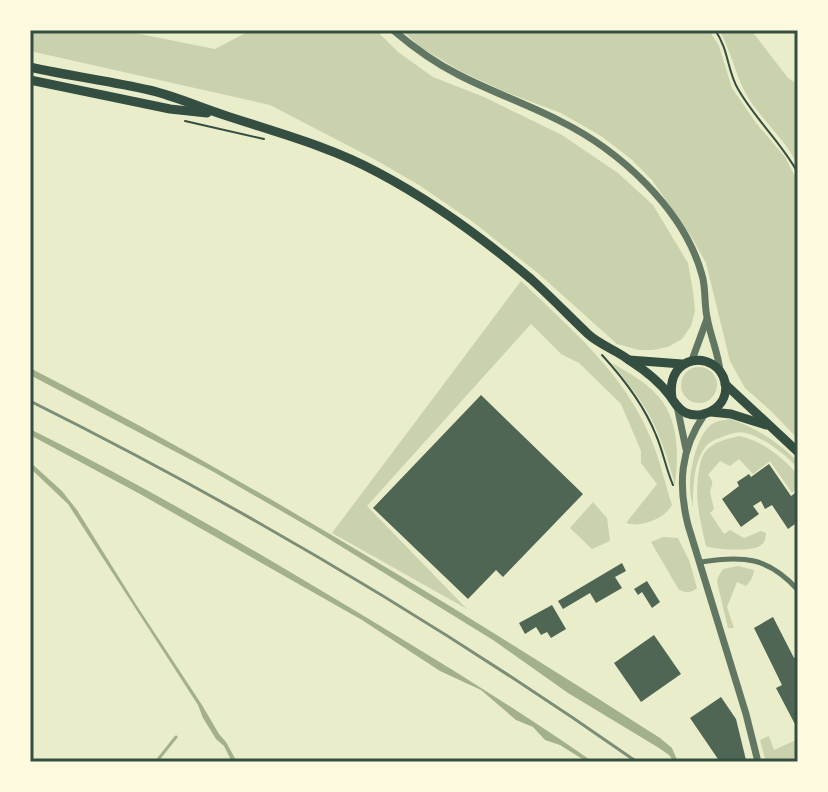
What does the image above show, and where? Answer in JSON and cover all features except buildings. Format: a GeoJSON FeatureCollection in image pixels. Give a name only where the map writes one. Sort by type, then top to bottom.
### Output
{"type":"FeatureCollection","features":[{"type":"Feature","properties":{"kind":"highway"},"geometry":{"type":"LineString","coordinates":[[30,67],[175,97],[333,152],[375,171],[449,216],[492,247],[590,335],[660,385],[688,414],[731,414],[769,426]]}},
{"type":"Feature","properties":{"kind":"highway"},"geometry":{"type":"LineString","coordinates":[[30,80],[170,109],[222,115]]}},
{"type":"Feature","properties":{"kind":"highway"},"geometry":{"type":"LineString","coordinates":[[629,360],[706,362],[721,373],[725,384],[721,402],[708,413]]}},
{"type":"Feature","properties":{"kind":"highway"},"geometry":{"type":"LineString","coordinates":[[674,402],[672,380],[677,369],[687,362]]}},
{"type":"Feature","properties":{"kind":"highway"},"geometry":{"type":"LineString","coordinates":[[725,384],[798,452]]}},
{"type":"Feature","properties":{"kind":"street"},"geometry":{"type":"LineString","coordinates":[[393,30],[423,54],[460,76],[582,133],[636,174],[673,217],[691,244],[703,278],[707,319],[721,373]]}},
{"type":"Feature","properties":{"kind":"street"},"geometry":{"type":"LineString","coordinates":[[687,362],[707,319]]}},
{"type":"Feature","properties":{"kind":"street"},"geometry":{"type":"LineString","coordinates":[[674,402],[686,449]]}},
{"type":"Feature","properties":{"kind":"street"},"geometry":{"type":"LineString","coordinates":[[708,413],[694,429],[686,449],[682,494],[688,525],[758,762]]}},
{"type":"Feature","properties":{"kind":"street"},"geometry":{"type":"LineString","coordinates":[[701,562],[736,558],[753,560],[775,569],[798,590]]}},
{"type":"Feature","properties":{"kind":"path"},"geometry":{"type":"LineString","coordinates":[[715,30],[724,43],[736,87],[798,173]]}},
{"type":"Feature","properties":{"kind":"path"},"geometry":{"type":"LineString","coordinates":[[179,120],[273,141]]}},
{"type":"Feature","properties":{"kind":"path"},"geometry":{"type":"LineString","coordinates":[[603,357],[644,410],[674,487],[682,494]]}},
{"type":"Feature","properties":{"kind":"shaded area"},"geometry":{"type":"Polygon","coordinates":[[[30,30],[120,30],[215,49],[251,30],[376,30],[398,52],[433,77],[484,97],[562,135],[618,173],[653,205],[688,263],[695,311],[691,326],[682,339],[668,347],[639,350],[617,344],[539,274],[473,222],[374,159],[270,105],[30,51],[30,30]]]}},
{"type":"Feature","properties":{"kind":"shaded area"},"geometry":{"type":"Polygon","coordinates":[[[402,30],[709,30],[719,46],[732,88],[785,157],[798,182],[798,439],[745,388],[730,361],[706,263],[652,180],[601,136],[561,113],[462,72],[420,47],[402,30]]]}},
{"type":"Feature","properties":{"kind":"shaded area"},"geometry":{"type":"Polygon","coordinates":[[[719,30],[751,30],[788,78],[798,84],[798,166],[746,94],[719,30]]]}},
{"type":"Feature","properties":{"kind":"shaded area"},"geometry":{"type":"Polygon","coordinates":[[[521,281],[595,353],[627,394],[651,439],[672,505],[652,521],[626,523],[657,484],[641,463],[641,451],[621,404],[579,363],[561,354],[531,324],[367,506],[467,609],[332,533],[521,281]]]}},
{"type":"Feature","properties":{"kind":"shaded area"},"geometry":{"type":"Polygon","coordinates":[[[612,363],[650,388],[669,413],[677,448],[675,485],[652,420],[612,363]]]}},
{"type":"Feature","properties":{"kind":"shaded area"},"geometry":{"type":"Polygon","coordinates":[[[699,367],[712,372],[717,385],[712,398],[699,403],[686,398],[681,385],[686,372],[699,367]]]}},
{"type":"Feature","properties":{"kind":"shaded area"},"geometry":{"type":"Polygon","coordinates":[[[30,368],[271,499],[428,593],[660,738],[672,748],[678,762],[568,693],[493,640],[316,531],[212,471],[30,375],[30,368]]]}},
{"type":"Feature","properties":{"kind":"shaded area"},"geometry":{"type":"Polygon","coordinates":[[[730,419],[775,442],[798,462],[798,469],[775,448],[753,435],[743,432],[719,438],[706,446],[699,458],[694,479],[693,508],[690,482],[698,444],[712,424],[730,419]]]}},
{"type":"Feature","properties":{"kind":"shaded area"},"geometry":{"type":"Polygon","coordinates":[[[30,429],[156,495],[280,566],[477,685],[593,762],[587,762],[560,745],[545,740],[533,727],[516,720],[481,690],[440,671],[362,620],[30,435],[30,429]]]}},
{"type":"Feature","properties":{"kind":"shaded area"},"geometry":{"type":"Polygon","coordinates":[[[739,436],[764,446],[786,462],[798,475],[798,488],[792,493],[770,461],[753,474],[739,459],[730,466],[720,461],[708,475],[712,482],[710,492],[714,509],[710,513],[724,534],[730,530],[744,538],[761,531],[766,533],[765,540],[751,549],[706,546],[698,508],[701,461],[712,446],[739,436]]]}},
{"type":"Feature","properties":{"kind":"shaded area"},"geometry":{"type":"Polygon","coordinates":[[[30,462],[62,491],[77,510],[237,762],[232,762],[224,746],[216,739],[198,705],[68,504],[30,468],[30,462]]]}},
{"type":"Feature","properties":{"kind":"shaded area"},"geometry":{"type":"Polygon","coordinates":[[[593,502],[607,518],[610,541],[592,549],[570,528],[593,502]]]}},
{"type":"Feature","properties":{"kind":"shaded area"},"geometry":{"type":"Polygon","coordinates":[[[663,537],[678,538],[689,560],[697,588],[693,591],[679,590],[651,542],[663,537]]]}},
{"type":"Feature","properties":{"kind":"shaded area"},"geometry":{"type":"Polygon","coordinates":[[[738,566],[754,570],[746,586],[737,582],[727,607],[734,628],[728,628],[717,582],[723,569],[738,566]]]}},
{"type":"Feature","properties":{"kind":"shaded area"},"geometry":{"type":"Polygon","coordinates":[[[769,736],[774,750],[798,739],[798,762],[766,762],[760,740],[769,736]]]}},
{"type":"Feature","properties":{"kind":"waterway"},"geometry":{"type":"LineString","coordinates":[[156,762],[176,737]]}},
{"type":"Feature","properties":{"kind":"railway"},"geometry":{"type":"LineString","coordinates":[[30,401],[187,483],[340,570],[490,663],[637,762]]}}]}
